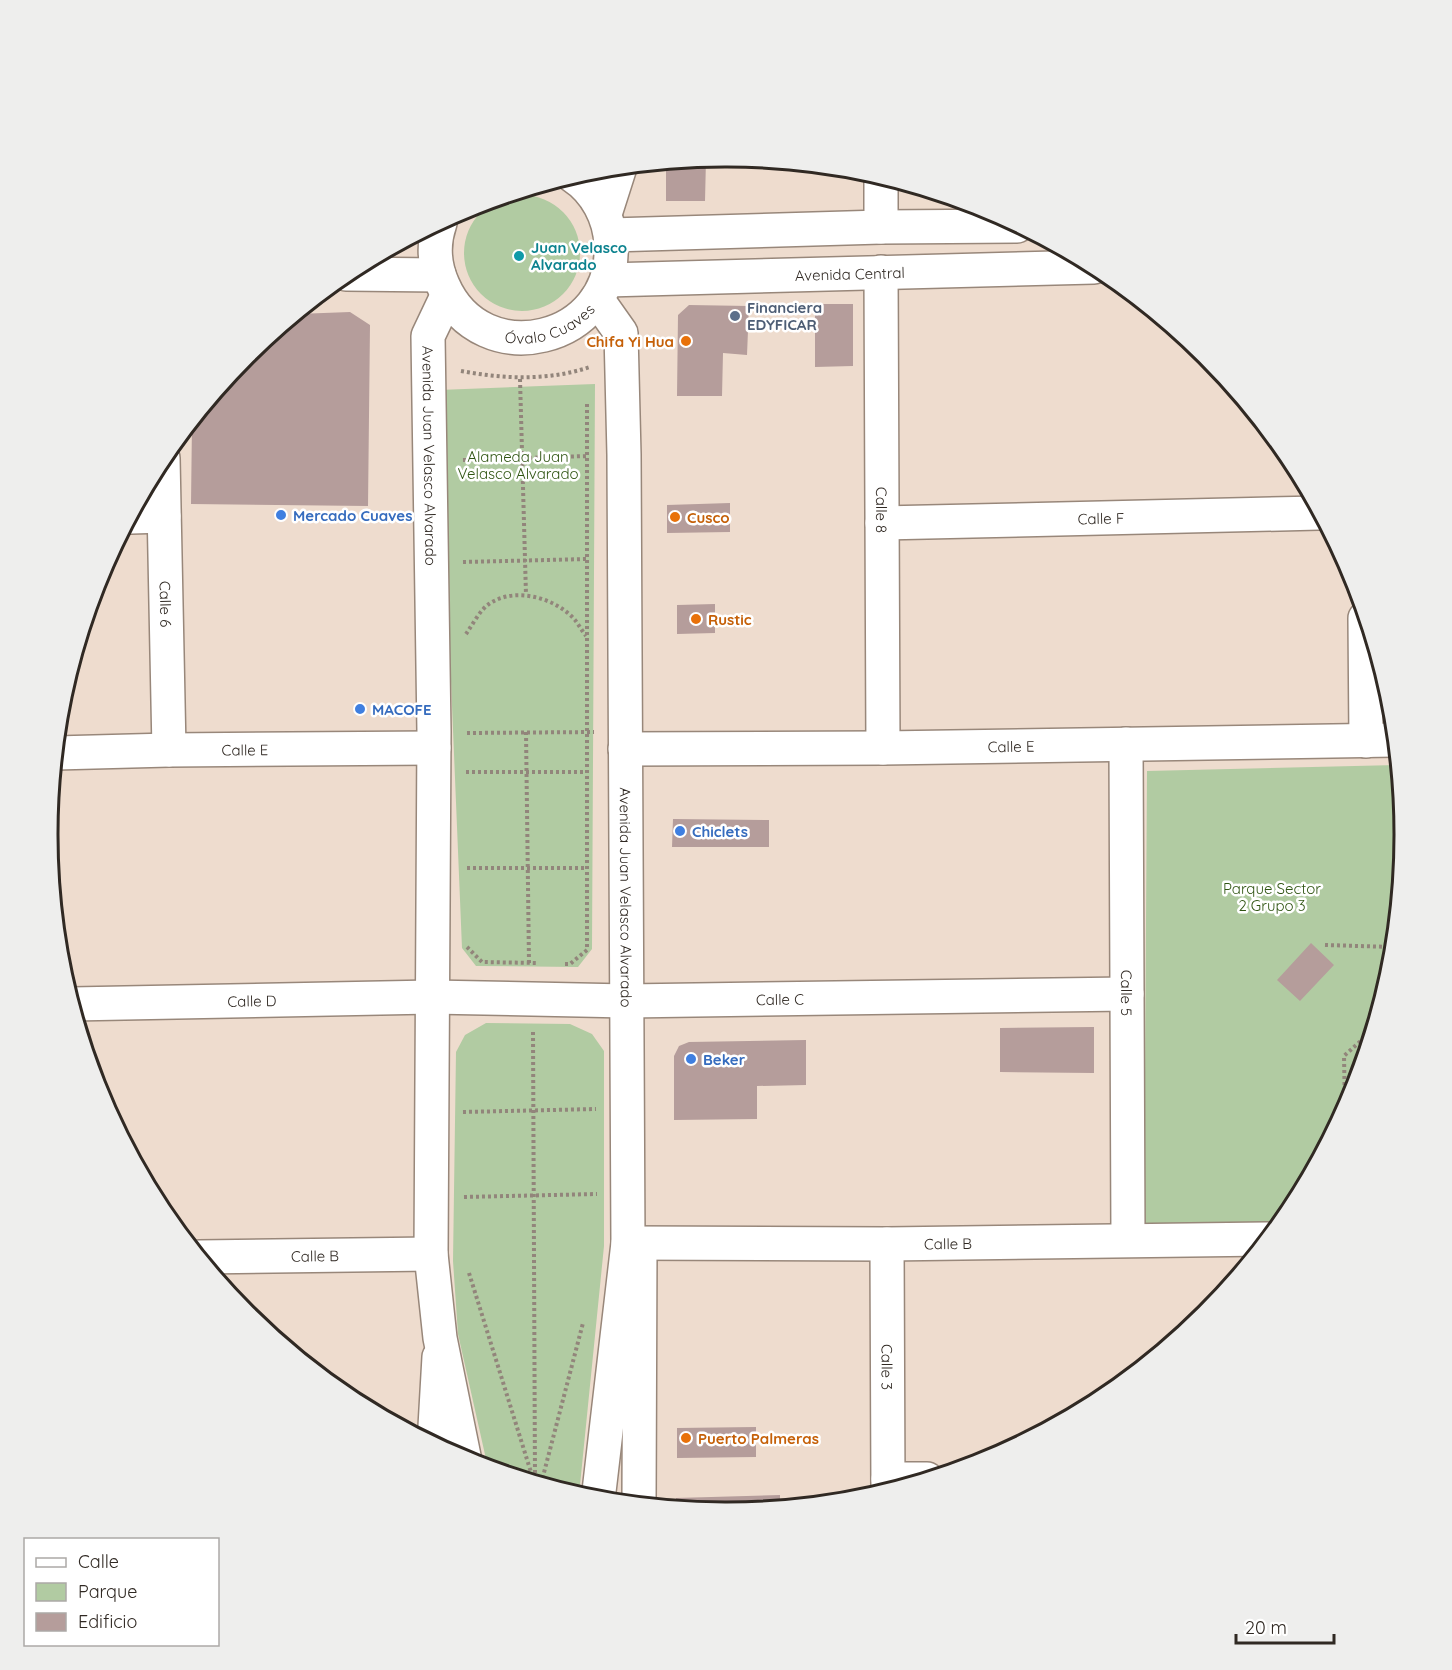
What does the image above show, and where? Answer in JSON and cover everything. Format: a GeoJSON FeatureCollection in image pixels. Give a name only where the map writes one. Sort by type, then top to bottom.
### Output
{"type":"FeatureCollection","features":[{"type":"Feature","properties":{"kind":"street"},"geometry":{"type":"LineString","coordinates":[[608,225],[618,176]]}},
{"type":"Feature","properties":{"kind":"street"},"geometry":{"type":"LineString","coordinates":[[581,183],[594,195],[608,225],[612,257],[602,290]]}},
{"type":"Feature","properties":{"kind":"street"},"geometry":{"type":"LineString","coordinates":[[881,186],[881,227]]}},
{"type":"Feature","properties":{"kind":"street"},"geometry":{"type":"LineString","coordinates":[[608,225],[999,226]]}},
{"type":"Feature","properties":{"kind":"street"},"geometry":{"type":"LineString","coordinates":[[362,276],[443,285],[435,253],[434,235]]}},
{"type":"Feature","properties":{"kind":"street","name":"Avenida Central"},"geometry":{"type":"LineString","coordinates":[[602,290],[881,272],[1077,267]]}},
{"type":"Feature","properties":{"kind":"street","name":"Calle 8"},"geometry":{"type":"LineString","coordinates":[[881,272],[883,748]]}},
{"type":"Feature","properties":{"kind":"street","name":"Óvalo Cuaves"},"geometry":{"type":"LineString","coordinates":[[443,285],[461,313],[479,327],[499,335],[521,339],[543,336],[564,329],[582,316],[602,290]]}},
{"type":"Feature","properties":{"kind":"street","name":"Avenida Juan Velasco Alvarado"},"geometry":{"type":"LineString","coordinates":[[443,285],[428,336],[431,562],[450,745],[432,997],[431,1254],[440,1338],[462,1448]]}},
{"type":"Feature","properties":{"kind":"street","name":"Avenida Juan Velasco Alvarado"},"geometry":{"type":"LineString","coordinates":[[602,290],[621,333],[624,455],[628,1193],[634,1243],[639,1497]]}},
{"type":"Feature","properties":{"kind":"street","name":"Calle 6"},"geometry":{"type":"LineString","coordinates":[[163,476],[169,750]]}},
{"type":"Feature","properties":{"kind":"street","name":"Calle F"},"geometry":{"type":"LineString","coordinates":[[882,523],[1311,513]]}},
{"type":"Feature","properties":{"kind":"street"},"geometry":{"type":"LineString","coordinates":[[140,517],[164,516]]}},
{"type":"Feature","properties":{"kind":"street"},"geometry":{"type":"LineString","coordinates":[[1370,659],[1380,740]]}},
{"type":"Feature","properties":{"kind":"street","name":"Calle E"},"geometry":{"type":"LineString","coordinates":[[625,740],[883,748],[1380,740]]}},
{"type":"Feature","properties":{"kind":"street","name":"Calle 5"},"geometry":{"type":"LineString","coordinates":[[1126,744],[1128,1240]]}},
{"type":"Feature","properties":{"kind":"street","name":"Calle E"},"geometry":{"type":"LineString","coordinates":[[64,753],[450,745]]}},
{"type":"Feature","properties":{"kind":"street","name":"Calle C"},"geometry":{"type":"LineString","coordinates":[[432,997],[627,1001],[1127,994]]}},
{"type":"Feature","properties":{"kind":"street","name":"Calle D"},"geometry":{"type":"LineString","coordinates":[[80,1004],[432,997]]}},
{"type":"Feature","properties":{"kind":"street","name":"Calle B"},"geometry":{"type":"LineString","coordinates":[[634,1243],[887,1244],[1257,1239]]}},
{"type":"Feature","properties":{"kind":"street","name":"Avenida Juan Velasco Alvarado"},"geometry":{"type":"LineString","coordinates":[[599,1491],[634,1243]]}},
{"type":"Feature","properties":{"kind":"street","name":"Calle 3"},"geometry":{"type":"LineString","coordinates":[[887,1244],[888,1483]]}},
{"type":"Feature","properties":{"kind":"street","name":"Calle B"},"geometry":{"type":"LineString","coordinates":[[209,1257],[431,1254]]}},
{"type":"Feature","properties":{"kind":"street","name":"Avenida Juan Velasco Alvarado"},"geometry":{"type":"LineString","coordinates":[[434,1436],[440,1338]]}},
{"type":"Feature","properties":{"kind":"path"},"geometry":{"type":"LineString","coordinates":[[587,368],[587,379]]}},
{"type":"Feature","properties":{"kind":"path"},"geometry":{"type":"LineString","coordinates":[[520,378],[526,595]]}},
{"type":"Feature","properties":{"kind":"path"},"geometry":{"type":"LineString","coordinates":[[560,964],[570,964],[587,950],[587,401]]}},
{"type":"Feature","properties":{"kind":"path"},"geometry":{"type":"LineString","coordinates":[[430,461],[624,455]]}},
{"type":"Feature","properties":{"kind":"path"},"geometry":{"type":"LineString","coordinates":[[431,562],[624,557]]}},
{"type":"Feature","properties":{"kind":"path"},"geometry":{"type":"LineString","coordinates":[[462,629],[462,640],[488,604],[504,596],[526,595],[556,605],[574,619],[586,636]]}},
{"type":"Feature","properties":{"kind":"path"},"geometry":{"type":"LineString","coordinates":[[525,732],[529,963]]}},
{"type":"Feature","properties":{"kind":"path"},"geometry":{"type":"LineString","coordinates":[[450,745],[465,733],[586,732],[625,740]]}},
{"type":"Feature","properties":{"kind":"path"},"geometry":{"type":"LineString","coordinates":[[465,762],[465,772],[586,772]]}},
{"type":"Feature","properties":{"kind":"path"},"geometry":{"type":"LineString","coordinates":[[465,858],[465,868],[586,868]]}},
{"type":"Feature","properties":{"kind":"path"},"geometry":{"type":"LineString","coordinates":[[1325,945],[1384,947]]}},
{"type":"Feature","properties":{"kind":"path"},"geometry":{"type":"LineString","coordinates":[[466,946],[482,962],[539,963]]}},
{"type":"Feature","properties":{"kind":"path"},"geometry":{"type":"LineString","coordinates":[[533,1031],[534,1474]]}},
{"type":"Feature","properties":{"kind":"path"},"geometry":{"type":"LineString","coordinates":[[1345,1085],[1344,1056],[1361,1041]]}},
{"type":"Feature","properties":{"kind":"path"},"geometry":{"type":"LineString","coordinates":[[431,1113],[627,1108]]}},
{"type":"Feature","properties":{"kind":"path"},"geometry":{"type":"LineString","coordinates":[[431,1198],[628,1193]]}},
{"type":"Feature","properties":{"kind":"path"},"geometry":{"type":"LineString","coordinates":[[468,1272],[531,1473]]}},
{"type":"Feature","properties":{"kind":"path"},"geometry":{"type":"LineString","coordinates":[[544,1477],[583,1322]]}},
{"type":"Feature","properties":{"kind":"green space"},"geometry":{"type":"Polygon","coordinates":[[[533,196],[544,199],[563,212],[576,231],[579,242],[579,264],[570,285],[554,301],[533,310],[511,310],[490,301],[474,285],[465,264],[465,242],[468,231],[479,215],[533,196]]]}},
{"type":"Feature","properties":{"kind":"green space","name":"Alameda Juan Velasco Alvarado"},"geometry":{"type":"Polygon","coordinates":[[[595,384],[592,949],[578,967],[476,966],[462,948],[439,390],[595,384]]]}},
{"type":"Feature","properties":{"kind":"green space","name":"Parque Sector 2 Grupo 3"},"geometry":{"type":"Polygon","coordinates":[[[1390,765],[1394,835],[1392,879],[1381,965],[1371,1008],[1343,1090],[1325,1130],[1304,1169],[1269,1223],[1144,1224],[1147,771],[1390,765]]]}},
{"type":"Feature","properties":{"kind":"green space"},"geometry":{"type":"Polygon","coordinates":[[[486,1023],[570,1024],[592,1034],[604,1051],[604,1246],[580,1486],[553,1480],[486,1457],[458,1334],[453,1261],[456,1052],[465,1035],[486,1023]]]}},
{"type":"Feature","properties":{"kind":"building"},"geometry":{"type":"Polygon","coordinates":[[[706,168],[705,201],[666,201],[666,170],[706,168]]]}},
{"type":"Feature","properties":{"kind":"building"},"geometry":{"type":"Polygon","coordinates":[[[815,304],[853,304],[853,366],[815,367],[815,304]]]}},
{"type":"Feature","properties":{"kind":"building"},"geometry":{"type":"Polygon","coordinates":[[[689,305],[749,306],[747,355],[723,353],[722,396],[677,396],[678,315],[689,305]]]}},
{"type":"Feature","properties":{"kind":"building"},"geometry":{"type":"Polygon","coordinates":[[[350,312],[370,325],[368,506],[191,504],[192,435],[254,363],[310,314],[350,312]]]}},
{"type":"Feature","properties":{"kind":"building"},"geometry":{"type":"Polygon","coordinates":[[[730,503],[730,532],[667,533],[667,505],[730,503]]]}},
{"type":"Feature","properties":{"kind":"building","name":"Rustic"},"geometry":{"type":"Polygon","coordinates":[[[715,604],[715,633],[677,634],[677,605],[715,604]]]}},
{"type":"Feature","properties":{"kind":"building"},"geometry":{"type":"Polygon","coordinates":[[[673,819],[769,820],[769,847],[672,847],[673,819]]]}},
{"type":"Feature","properties":{"kind":"building"},"geometry":{"type":"Polygon","coordinates":[[[1311,943],[1334,965],[1300,1001],[1277,980],[1311,943]]]}},
{"type":"Feature","properties":{"kind":"building"},"geometry":{"type":"Polygon","coordinates":[[[1094,1027],[1094,1073],[1000,1072],[1000,1028],[1094,1027]]]}},
{"type":"Feature","properties":{"kind":"building"},"geometry":{"type":"Polygon","coordinates":[[[806,1040],[806,1085],[757,1086],[757,1119],[674,1120],[674,1056],[679,1046],[689,1042],[806,1040]]]}},
{"type":"Feature","properties":{"kind":"building"},"geometry":{"type":"Polygon","coordinates":[[[756,1427],[756,1457],[677,1458],[677,1428],[756,1427]]]}},
{"type":"Feature","properties":{"kind":"building"},"geometry":{"type":"Polygon","coordinates":[[[780,1495],[780,1500],[770,1501],[682,1501],[676,1500],[676,1498],[780,1495]]]}},
{"type":"Feature","properties":{"kind":"place","name":"Juan Velasco Alvarado"},"geometry":{"type":"Point","coordinates":[519,256]}},
{"type":"Feature","properties":{"kind":"place","name":"Financiera EDYFICAR"},"geometry":{"type":"Point","coordinates":[735,316]}},
{"type":"Feature","properties":{"kind":"place","name":"Chifa Yi Hua"},"geometry":{"type":"Point","coordinates":[686,341]}},
{"type":"Feature","properties":{"kind":"place","name":"Mercado Cuaves"},"geometry":{"type":"Point","coordinates":[281,515]}},
{"type":"Feature","properties":{"kind":"place","name":"Cusco"},"geometry":{"type":"Point","coordinates":[675,517]}},
{"type":"Feature","properties":{"kind":"place","name":"Rustic"},"geometry":{"type":"Point","coordinates":[696,619]}},
{"type":"Feature","properties":{"kind":"place","name":"MACOFE"},"geometry":{"type":"Point","coordinates":[360,709]}},
{"type":"Feature","properties":{"kind":"place","name":"Chiclets"},"geometry":{"type":"Point","coordinates":[680,831]}},
{"type":"Feature","properties":{"kind":"place","name":"Beker"},"geometry":{"type":"Point","coordinates":[691,1059]}},
{"type":"Feature","properties":{"kind":"place","name":"Puerto Palmeras"},"geometry":{"type":"Point","coordinates":[686,1438]}}]}
